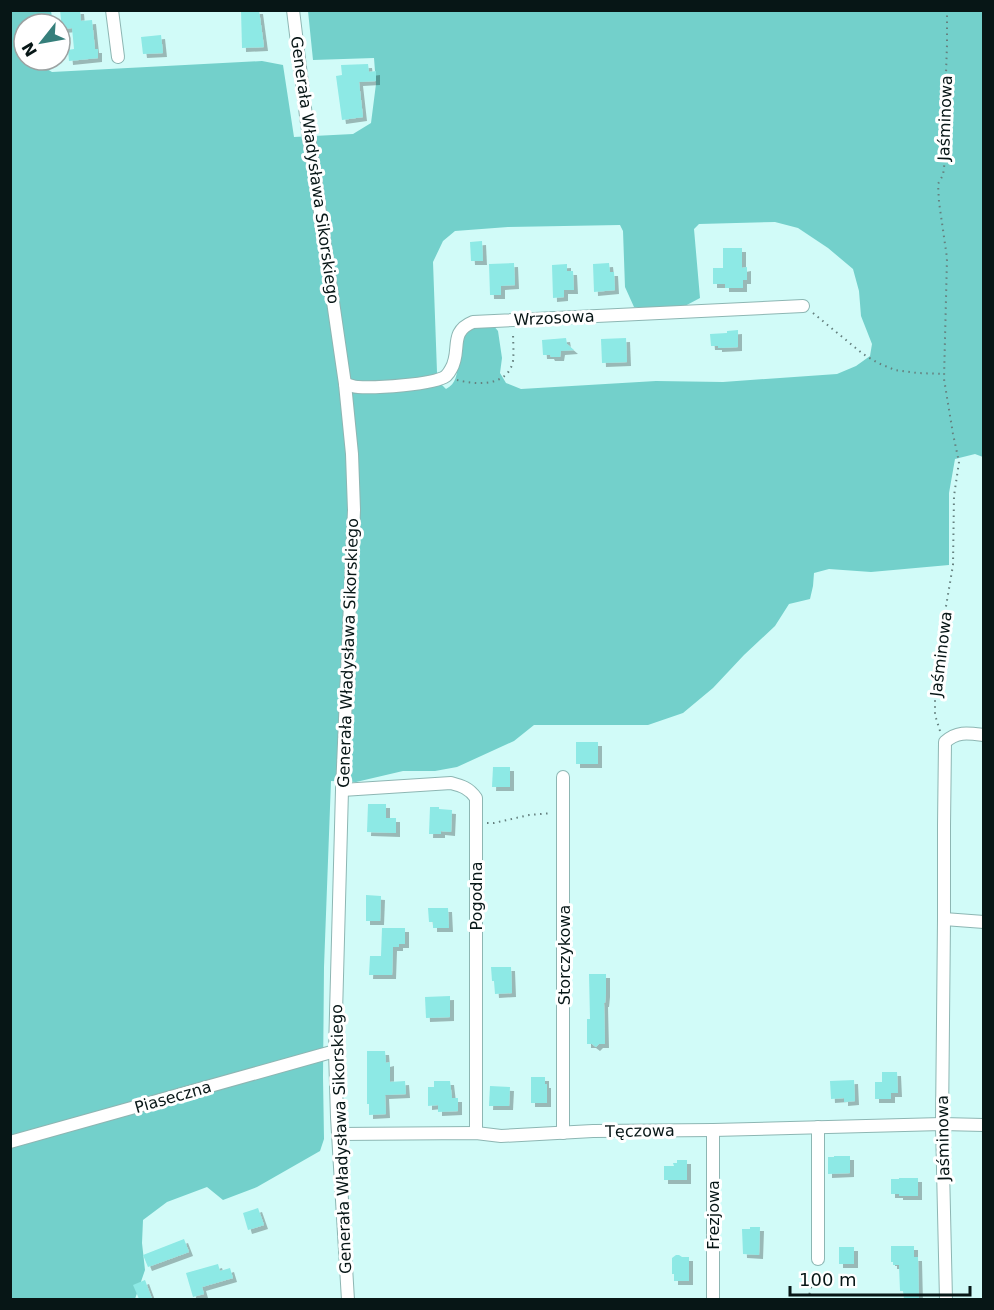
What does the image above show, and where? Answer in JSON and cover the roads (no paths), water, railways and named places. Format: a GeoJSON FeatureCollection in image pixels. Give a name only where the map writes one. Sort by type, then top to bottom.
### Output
{"type":"FeatureCollection","features":[{"type":"Feature","properties":{"kind":"street"},"geometry":{"type":"LineString","coordinates":[[112,10],[118,57]]}},
{"type":"Feature","properties":{"kind":"street","name":"Generała Władysława Sikorskiego"},"geometry":{"type":"LineString","coordinates":[[293,10],[345,384],[352,453],[354,510],[342,790],[335,1051],[348,1299]]}},
{"type":"Feature","properties":{"kind":"street","name":"Wrzosowa"},"geometry":{"type":"LineString","coordinates":[[345,384],[354,387],[377,387],[434,381],[446,376],[453,367],[458,334],[465,325],[473,322],[803,306]]}},
{"type":"Feature","properties":{"kind":"street","name":"Jaśminowa"},"geometry":{"type":"LineString","coordinates":[[946,1299],[942,1124],[945,742],[960,732],[984,735]]}},
{"type":"Feature","properties":{"kind":"street","name":"Storczykowa"},"geometry":{"type":"LineString","coordinates":[[563,777],[563,1133]]}},
{"type":"Feature","properties":{"kind":"street","name":"Pogodna"},"geometry":{"type":"LineString","coordinates":[[342,790],[451,783],[463,786],[476,798],[476,1133]]}},
{"type":"Feature","properties":{"kind":"street"},"geometry":{"type":"LineString","coordinates":[[945,919],[984,922]]}},
{"type":"Feature","properties":{"kind":"street","name":"Piaseczna"},"geometry":{"type":"LineString","coordinates":[[10,1142],[335,1051]]}},
{"type":"Feature","properties":{"kind":"street","name":"Tęczowa"},"geometry":{"type":"LineString","coordinates":[[338,1134],[476,1133],[501,1136],[942,1124],[984,1125]]}},
{"type":"Feature","properties":{"kind":"street"},"geometry":{"type":"LineString","coordinates":[[818,1127],[818,1259]]}},
{"type":"Feature","properties":{"kind":"street","name":"Frezjowa"},"geometry":{"type":"LineString","coordinates":[[713,1130],[713,1299]]}}]}
